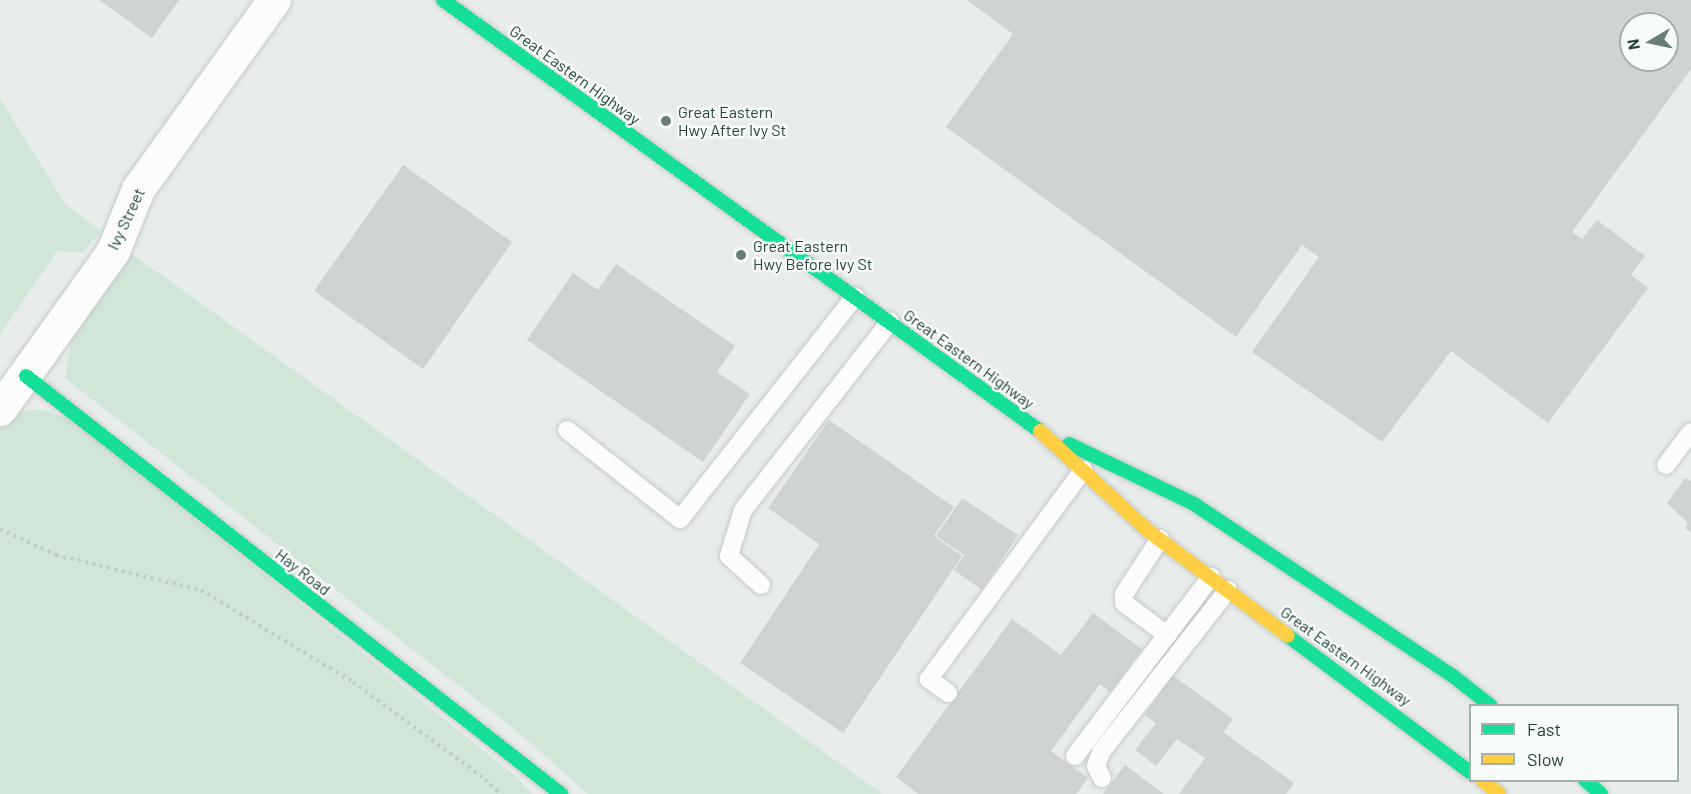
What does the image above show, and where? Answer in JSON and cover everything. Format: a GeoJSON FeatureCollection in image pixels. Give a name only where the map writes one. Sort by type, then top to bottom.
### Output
{"type":"FeatureCollection","features":[{"type":"Feature","properties":{"kind":"main road","name":"Great Eastern Highway"},"geometry":{"type":"LineString","coordinates":[[443,0],[1038,429],[1160,539],[1469,771]]}},
{"type":"Feature","properties":{"kind":"main road","name":"Hay Road"},"geometry":{"type":"LineString","coordinates":[[26,375],[561,794]]}},
{"type":"Feature","properties":{"kind":"main road","name":"Great Eastern Highway"},"geometry":{"type":"LineString","coordinates":[[1038,429],[1194,504],[1453,676],[1490,704]]}},
{"type":"Feature","properties":{"kind":"main road"},"geometry":{"type":"LineString","coordinates":[[1484,782],[1499,794]]}},
{"type":"Feature","properties":{"kind":"main road"},"geometry":{"type":"LineString","coordinates":[[1587,782],[1601,794]]}},
{"type":"Feature","properties":{"kind":"street","name":"Ivy Street"},"geometry":{"type":"LineString","coordinates":[[0,409],[113,250],[138,189],[274,0]]}},
{"type":"Feature","properties":{"kind":"lane"},"geometry":{"type":"LineString","coordinates":[[567,430],[680,519],[855,297]]}},
{"type":"Feature","properties":{"kind":"lane"},"geometry":{"type":"LineString","coordinates":[[761,585],[729,556],[743,510],[890,322]]}},
{"type":"Feature","properties":{"kind":"lane"},"geometry":{"type":"LineString","coordinates":[[1666,465],[1691,432]]}},
{"type":"Feature","properties":{"kind":"lane"},"geometry":{"type":"LineString","coordinates":[[948,693],[929,679],[1083,470]]}},
{"type":"Feature","properties":{"kind":"lane"},"geometry":{"type":"LineString","coordinates":[[1160,539],[1124,594],[1125,603],[1167,635]]}},
{"type":"Feature","properties":{"kind":"lane"},"geometry":{"type":"LineString","coordinates":[[1075,756],[1210,577]]}},
{"type":"Feature","properties":{"kind":"lane"},"geometry":{"type":"LineString","coordinates":[[1102,778],[1096,766],[1101,752],[1228,590]]}},
{"type":"Feature","properties":{"kind":"path"},"geometry":{"type":"LineString","coordinates":[[0,529],[56,555],[201,590],[353,682],[486,779],[500,794]]}},
{"type":"Feature","properties":{"kind":"green space"},"geometry":{"type":"Polygon","coordinates":[[[0,99],[66,205],[101,231],[83,252],[57,251],[0,335],[0,99]]]}},
{"type":"Feature","properties":{"kind":"green space"},"geometry":{"type":"Polygon","coordinates":[[[127,250],[882,794],[588,794],[513,728],[65,378],[74,325],[127,250]]]}},
{"type":"Feature","properties":{"kind":"green space"},"geometry":{"type":"Polygon","coordinates":[[[40,409],[71,419],[515,776],[532,794],[0,794],[0,428],[14,413],[40,409]]]}},
{"type":"Feature","properties":{"kind":"building"},"geometry":{"type":"Polygon","coordinates":[[[99,0],[179,0],[152,38],[99,0]]]}},
{"type":"Feature","properties":{"kind":"building"},"geometry":{"type":"Polygon","coordinates":[[[967,0],[1691,0],[1691,69],[1572,232],[1582,239],[1597,220],[1645,256],[1631,275],[1648,288],[1548,423],[1451,351],[1382,442],[1252,352],[1319,257],[1302,245],[1236,337],[946,127],[1013,34],[967,0]]]}},
{"type":"Feature","properties":{"kind":"building"},"geometry":{"type":"Polygon","coordinates":[[[403,165],[512,242],[423,369],[314,291],[403,165]]]}},
{"type":"Feature","properties":{"kind":"building"},"geometry":{"type":"Polygon","coordinates":[[[616,264],[735,346],[717,372],[750,394],[703,462],[527,340],[573,273],[598,290],[616,264]]]}},
{"type":"Feature","properties":{"kind":"building"},"geometry":{"type":"Polygon","coordinates":[[[829,420],[954,507],[934,536],[962,556],[843,733],[740,663],[819,544],[768,508],[829,420]]]}},
{"type":"Feature","properties":{"kind":"building"},"geometry":{"type":"Polygon","coordinates":[[[1685,478],[1691,481],[1691,533],[1685,528],[1688,523],[1667,503],[1685,478]]]}},
{"type":"Feature","properties":{"kind":"building"},"geometry":{"type":"Polygon","coordinates":[[[962,498],[1018,535],[982,590],[954,570],[964,555],[936,536],[962,498]]]}},
{"type":"Feature","properties":{"kind":"building"},"geometry":{"type":"Polygon","coordinates":[[[1093,613],[1142,649],[1110,692],[1100,684],[1051,751],[1088,778],[1076,794],[918,794],[896,777],[1012,619],[1061,655],[1093,613]]]}},
{"type":"Feature","properties":{"kind":"building"},"geometry":{"type":"Polygon","coordinates":[[[1172,675],[1233,719],[1223,732],[1294,783],[1286,794],[1179,794],[1205,758],[1177,739],[1156,766],[1135,750],[1156,723],[1145,715],[1172,675]]]}},
{"type":"Feature","properties":{"kind":"building"},"geometry":{"type":"Polygon","coordinates":[[[1125,765],[1164,794],[1103,794],[1125,765]]]}},
{"type":"Feature","properties":{"kind":"traffic: fast"},"geometry":{"type":"LineString","coordinates":[[443,0],[1040,431]]}},
{"type":"Feature","properties":{"kind":"traffic: fast"},"geometry":{"type":"LineString","coordinates":[[26,376],[561,794]]}},
{"type":"Feature","properties":{"kind":"traffic: fast"},"geometry":{"type":"LineString","coordinates":[[1069,444],[1194,504],[1453,676],[1488,704]]}},
{"type":"Feature","properties":{"kind":"traffic: fast"},"geometry":{"type":"LineString","coordinates":[[1288,636],[1469,771]]}},
{"type":"Feature","properties":{"kind":"traffic: fast"},"geometry":{"type":"LineString","coordinates":[[1587,782],[1601,794]]}},
{"type":"Feature","properties":{"kind":"traffic: slow"},"geometry":{"type":"LineString","coordinates":[[1040,431],[1147,530],[1288,636]]}},
{"type":"Feature","properties":{"kind":"traffic: slow"},"geometry":{"type":"LineString","coordinates":[[1484,782],[1499,794]]}},
{"type":"Feature","properties":{"kind":"place","name":"Great Eastern Hwy After Ivy St"},"geometry":{"type":"Point","coordinates":[666,121]}},
{"type":"Feature","properties":{"kind":"place","name":"Great Eastern Hwy Before Ivy St"},"geometry":{"type":"Point","coordinates":[741,255]}}]}
